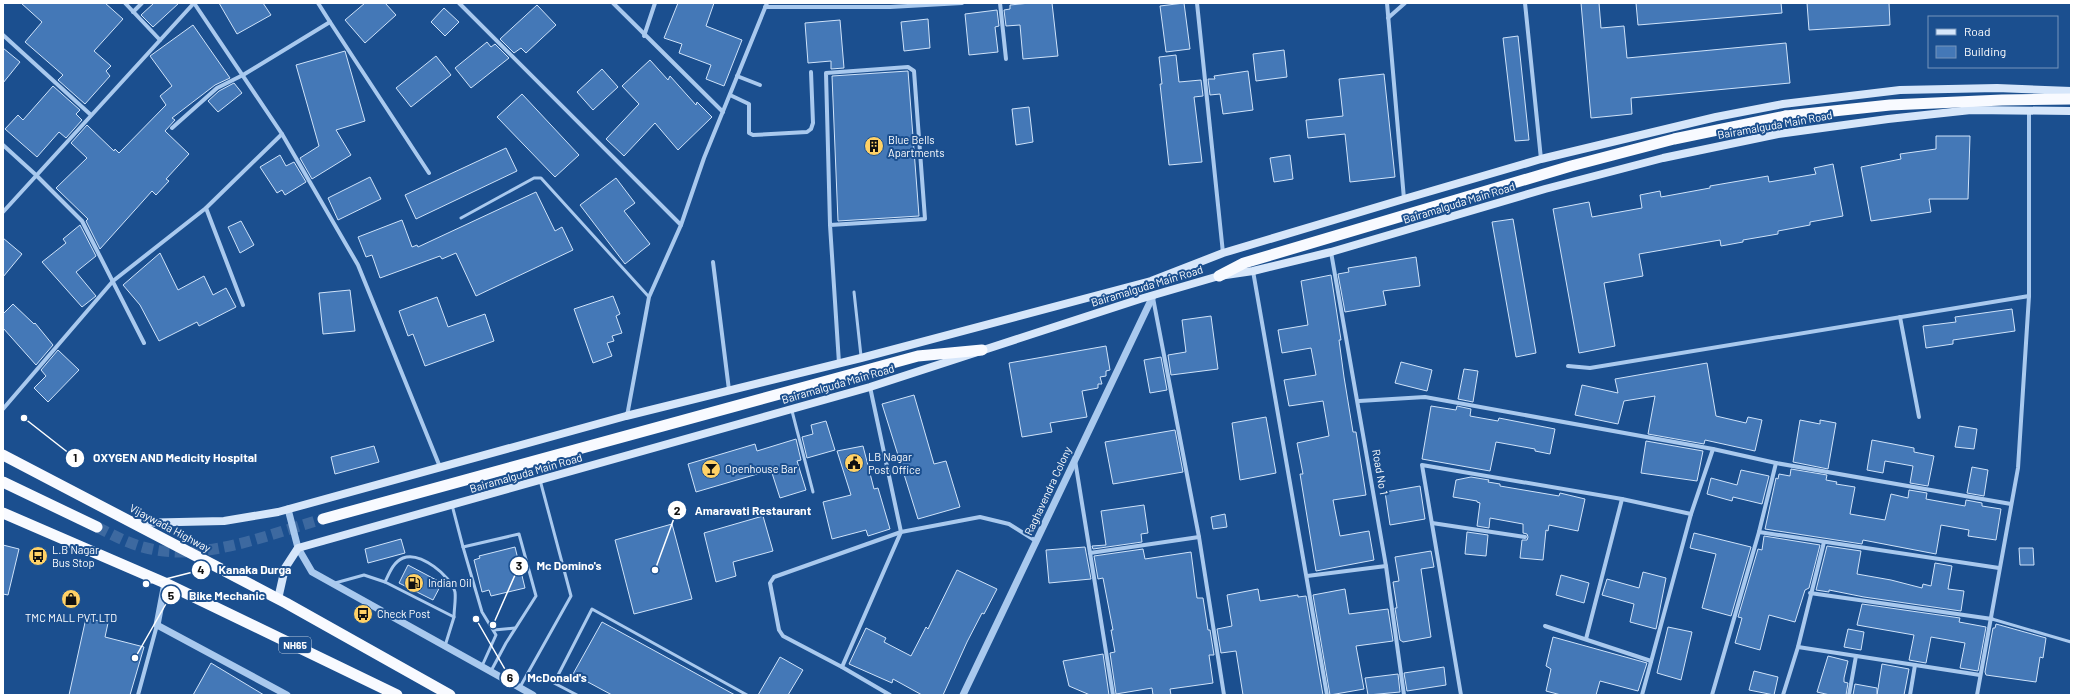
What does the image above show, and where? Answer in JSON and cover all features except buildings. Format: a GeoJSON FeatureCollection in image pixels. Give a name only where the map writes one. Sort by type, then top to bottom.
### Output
{"type":"FeatureCollection","features":[{"type":"Feature","properties":{"kind":"highway"},"geometry":{"type":"LineString","coordinates":[[1219,276],[1244,263],[1570,166],[1674,139],[1786,116],[1890,105],[2002,100],[2071,99]]}},
{"type":"Feature","properties":{"kind":"highway"},"geometry":{"type":"LineString","coordinates":[[323,519],[918,356],[982,350]]}},
{"type":"Feature","properties":{"kind":"highway","name":"Vijaywada Highway"},"geometry":{"type":"LineString","coordinates":[[3,456],[278,599],[450,695]]}},
{"type":"Feature","properties":{"kind":"highway"},"geometry":{"type":"LineString","coordinates":[[3,482],[97,527]]}},
{"type":"Feature","properties":{"kind":"highway","name":"NH65"},"geometry":{"type":"LineString","coordinates":[[3,514],[165,583],[397,695]]}},
{"type":"Feature","properties":{"kind":"main road"},"geometry":{"type":"LineString","coordinates":[[1985,88],[1986,110]]}},
{"type":"Feature","properties":{"kind":"main road"},"geometry":{"type":"LineString","coordinates":[[131,523],[224,521],[288,509],[626,416],[861,358],[1151,282],[1223,253],[1404,199],[1541,159],[1716,117],[1783,104],[1900,90],[1985,88],[2071,91]]}},
{"type":"Feature","properties":{"kind":"main road","name":"Bairamalguda Main Road"},"geometry":{"type":"LineString","coordinates":[[298,548],[870,387],[982,350],[1219,276],[1253,271],[1331,252],[1545,188],[1663,158],[1778,134],[1888,119],[1986,110],[2071,111]]}},
{"type":"Feature","properties":{"kind":"main road"},"geometry":{"type":"LineString","coordinates":[[278,599],[284,568],[298,548]]}},
{"type":"Feature","properties":{"kind":"street"},"geometry":{"type":"LineString","coordinates":[[125,3],[160,40]]}},
{"type":"Feature","properties":{"kind":"street"},"geometry":{"type":"LineString","coordinates":[[133,12],[142,3]]}},
{"type":"Feature","properties":{"kind":"street"},"geometry":{"type":"LineString","coordinates":[[3,212],[194,3],[282,134],[358,265],[440,467]]}},
{"type":"Feature","properties":{"kind":"street"},"geometry":{"type":"LineString","coordinates":[[318,3],[429,173]]}},
{"type":"Feature","properties":{"kind":"street"},"geometry":{"type":"LineString","coordinates":[[460,3],[681,225]]}},
{"type":"Feature","properties":{"kind":"street"},"geometry":{"type":"LineString","coordinates":[[613,3],[644,36],[723,112]]}},
{"type":"Feature","properties":{"kind":"street"},"geometry":{"type":"LineString","coordinates":[[644,36],[655,3]]}},
{"type":"Feature","properties":{"kind":"street"},"geometry":{"type":"LineString","coordinates":[[626,416],[649,297],[681,225],[723,112],[766,5],[890,5],[962,3]]}},
{"type":"Feature","properties":{"kind":"street"},"geometry":{"type":"LineString","coordinates":[[1000,3],[1006,59]]}},
{"type":"Feature","properties":{"kind":"street"},"geometry":{"type":"LineString","coordinates":[[1197,3],[1223,253]]}},
{"type":"Feature","properties":{"kind":"street"},"geometry":{"type":"LineString","coordinates":[[1387,3],[1404,199]]}},
{"type":"Feature","properties":{"kind":"street"},"geometry":{"type":"LineString","coordinates":[[1388,18],[1405,3]]}},
{"type":"Feature","properties":{"kind":"street"},"geometry":{"type":"LineString","coordinates":[[1525,3],[1541,159]]}},
{"type":"Feature","properties":{"kind":"street"},"geometry":{"type":"LineString","coordinates":[[172,128],[216,88],[243,75],[330,22]]}},
{"type":"Feature","properties":{"kind":"street"},"geometry":{"type":"LineString","coordinates":[[3,35],[91,115]]}},
{"type":"Feature","properties":{"kind":"street"},"geometry":{"type":"LineString","coordinates":[[830,225],[925,219],[915,78],[912,69],[908,67],[826,73],[830,225],[839,363]]}},
{"type":"Feature","properties":{"kind":"street"},"geometry":{"type":"LineString","coordinates":[[730,95],[750,104],[749,133],[753,135],[807,132],[811,129],[813,123],[811,72]]}},
{"type":"Feature","properties":{"kind":"street"},"geometry":{"type":"LineString","coordinates":[[737,76],[760,85]]}},
{"type":"Feature","properties":{"kind":"street"},"geometry":{"type":"LineString","coordinates":[[1977,695],[1992,619],[1999,568],[2018,468],[2028,296],[2029,110]]}},
{"type":"Feature","properties":{"kind":"street"},"geometry":{"type":"LineString","coordinates":[[3,409],[113,281],[206,208],[282,134]]}},
{"type":"Feature","properties":{"kind":"street"},"geometry":{"type":"LineString","coordinates":[[3,145],[36,175],[82,222],[144,343]]}},
{"type":"Feature","properties":{"kind":"street"},"geometry":{"type":"LineString","coordinates":[[206,208],[244,305]]}},
{"type":"Feature","properties":{"kind":"street","name":"Road No 1"},"geometry":{"type":"LineString","coordinates":[[1331,252],[1359,401],[1386,566],[1404,695]]}},
{"type":"Feature","properties":{"kind":"street"},"geometry":{"type":"LineString","coordinates":[[713,262],[729,390]]}},
{"type":"Feature","properties":{"kind":"street"},"geometry":{"type":"LineString","coordinates":[[1253,271],[1327,695]]}},
{"type":"Feature","properties":{"kind":"street"},"geometry":{"type":"LineString","coordinates":[[1153,296],[1199,537],[1224,695]]}},
{"type":"Feature","properties":{"kind":"street","name":"Raghavendra Colony"},"geometry":{"type":"LineString","coordinates":[[963,695],[1153,296]]}},
{"type":"Feature","properties":{"kind":"street"},"geometry":{"type":"LineString","coordinates":[[1568,366],[1590,368],[2028,296]]}},
{"type":"Feature","properties":{"kind":"street"},"geometry":{"type":"LineString","coordinates":[[1900,317],[1919,416]]}},
{"type":"Feature","properties":{"kind":"street"},"geometry":{"type":"LineString","coordinates":[[842,667],[901,532],[870,387]]}},
{"type":"Feature","properties":{"kind":"street"},"geometry":{"type":"LineString","coordinates":[[1359,401],[1425,397],[1713,449],[1776,463],[2011,504]]}},
{"type":"Feature","properties":{"kind":"street"},"geometry":{"type":"LineString","coordinates":[[1642,695],[1691,514],[1713,449]]}},
{"type":"Feature","properties":{"kind":"street"},"geometry":{"type":"LineString","coordinates":[[1075,458],[1114,695]]}},
{"type":"Feature","properties":{"kind":"street"},"geometry":{"type":"LineString","coordinates":[[1712,695],[1776,463]]}},
{"type":"Feature","properties":{"kind":"street"},"geometry":{"type":"LineString","coordinates":[[1461,695],[1422,465],[1622,498],[1691,514]]}},
{"type":"Feature","properties":{"kind":"street"},"geometry":{"type":"LineString","coordinates":[[1586,639],[1622,498]]}},
{"type":"Feature","properties":{"kind":"street"},"geometry":{"type":"LineString","coordinates":[[288,509],[298,548],[312,572],[533,695]]}},
{"type":"Feature","properties":{"kind":"street"},"geometry":{"type":"LineString","coordinates":[[890,695],[784,636],[779,630],[770,583],[774,577],[901,532],[980,517],[1009,524],[1036,541]]}},
{"type":"Feature","properties":{"kind":"street"},"geometry":{"type":"LineString","coordinates":[[1432,523],[1525,537]]}},
{"type":"Feature","properties":{"kind":"street"},"geometry":{"type":"LineString","coordinates":[[1758,532],[1999,568]]}},
{"type":"Feature","properties":{"kind":"street"},"geometry":{"type":"LineString","coordinates":[[1090,553],[1199,537]]}},
{"type":"Feature","properties":{"kind":"street"},"geometry":{"type":"LineString","coordinates":[[1783,695],[1798,647],[1810,593],[1824,542]]}},
{"type":"Feature","properties":{"kind":"street"},"geometry":{"type":"LineString","coordinates":[[1307,576],[1386,566]]}},
{"type":"Feature","properties":{"kind":"street"},"geometry":{"type":"LineString","coordinates":[[138,695],[157,625],[165,583]]}},
{"type":"Feature","properties":{"kind":"street"},"geometry":{"type":"LineString","coordinates":[[1810,593],[1992,619]]}},
{"type":"Feature","properties":{"kind":"street"},"geometry":{"type":"LineString","coordinates":[[157,625],[287,695]]}},
{"type":"Feature","properties":{"kind":"street"},"geometry":{"type":"LineString","coordinates":[[1544,626],[1651,661]]}},
{"type":"Feature","properties":{"kind":"street"},"geometry":{"type":"LineString","coordinates":[[1798,647],[1980,675]]}},
{"type":"Feature","properties":{"kind":"street"},"geometry":{"type":"LineString","coordinates":[[1849,695],[1856,656]]}},
{"type":"Feature","properties":{"kind":"street"},"geometry":{"type":"LineString","coordinates":[[1910,695],[1915,665]]}},
{"type":"Feature","properties":{"kind":"lane"},"geometry":{"type":"LineString","coordinates":[[461,218],[534,178],[540,178],[649,297]]}},
{"type":"Feature","properties":{"kind":"lane"},"geometry":{"type":"LineString","coordinates":[[854,292],[861,358]]}},
{"type":"Feature","properties":{"kind":"lane"},"geometry":{"type":"LineString","coordinates":[[791,409],[813,492]]}},
{"type":"Feature","properties":{"kind":"lane"},"geometry":{"type":"LineString","coordinates":[[520,688],[571,596],[540,480]]}},
{"type":"Feature","properties":{"kind":"lane"},"geometry":{"type":"LineString","coordinates":[[452,505],[482,612],[496,635],[482,666]]}},
{"type":"Feature","properties":{"kind":"lane"},"geometry":{"type":"LineString","coordinates":[[463,547],[519,534],[536,596],[515,628],[491,671]]}},
{"type":"Feature","properties":{"kind":"lane"},"geometry":{"type":"LineString","coordinates":[[385,582],[395,564],[403,558],[419,557],[445,575],[452,585],[455,593],[454,617],[446,646]]}},
{"type":"Feature","properties":{"kind":"lane"},"geometry":{"type":"LineString","coordinates":[[334,584],[364,575],[385,582],[454,617]]}},
{"type":"Feature","properties":{"kind":"lane"},"geometry":{"type":"LineString","coordinates":[[577,695],[554,683],[592,609],[747,695]]}},
{"type":"Feature","properties":{"kind":"lane"},"geometry":{"type":"LineString","coordinates":[[1992,619],[2071,642]]}},
{"type":"Feature","properties":{"kind":"lane"},"geometry":{"type":"LineString","coordinates":[[494,630],[515,628]]}},
{"type":"Feature","properties":{"kind":"tunnel"},"geometry":{"type":"LineString","coordinates":[[97,527],[137,545],[172,552],[216,549],[260,538],[323,519]]}},
{"type":"Feature","properties":{"kind":"place","name":"Blue Bells Apartments"},"geometry":{"type":"Point","coordinates":[874,146]}},
{"type":"Feature","properties":{"kind":"place","name":"OXYGEN AND Medicity Hospital"},"geometry":{"type":"Point","coordinates":[24,418]}},
{"type":"Feature","properties":{"kind":"place","name":"LB Nagar Post Office"},"geometry":{"type":"Point","coordinates":[854,463]}},
{"type":"Feature","properties":{"kind":"place","name":"Openhouse Bar"},"geometry":{"type":"Point","coordinates":[711,469]}},
{"type":"Feature","properties":{"kind":"place","name":"L.B Nagar Bus Stop"},"geometry":{"type":"Point","coordinates":[38,556]}},
{"type":"Feature","properties":{"kind":"place","name":"Amaravati Restaurant"},"geometry":{"type":"Point","coordinates":[655,570]}},
{"type":"Feature","properties":{"kind":"place","name":"Indian Oil"},"geometry":{"type":"Point","coordinates":[414,583]}},
{"type":"Feature","properties":{"kind":"place","name":"Kanaka Durga"},"geometry":{"type":"Point","coordinates":[146,584]}},
{"type":"Feature","properties":{"kind":"place","name":"TMC MALL PVT LTD"},"geometry":{"type":"Point","coordinates":[71,599]}},
{"type":"Feature","properties":{"kind":"place","name":"Check Post"},"geometry":{"type":"Point","coordinates":[363,614]}},
{"type":"Feature","properties":{"kind":"place","name":"McDonald's"},"geometry":{"type":"Point","coordinates":[476,619]}},
{"type":"Feature","properties":{"kind":"place","name":"Mc Domino's"},"geometry":{"type":"Point","coordinates":[493,625]}},
{"type":"Feature","properties":{"kind":"place","name":"Bike Mechanic"},"geometry":{"type":"Point","coordinates":[135,658]}}]}
